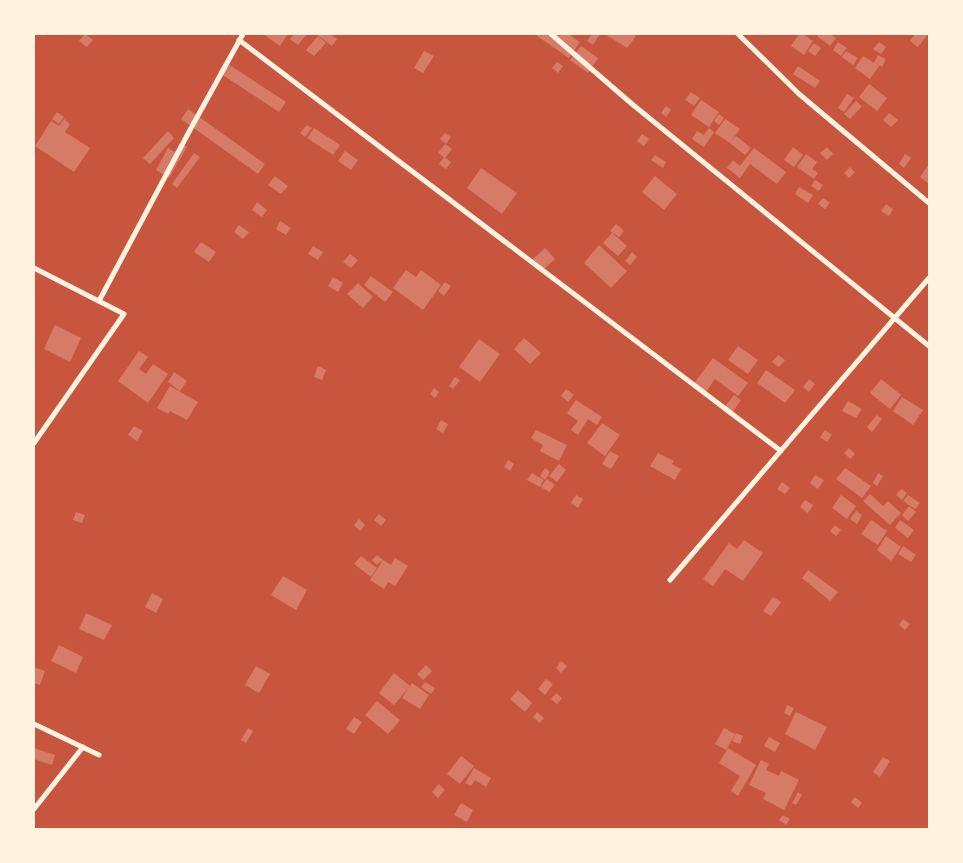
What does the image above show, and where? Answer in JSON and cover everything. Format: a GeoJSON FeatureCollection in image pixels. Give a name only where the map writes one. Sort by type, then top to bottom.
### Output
{"type":"FeatureCollection","features":[{"type":"Feature","properties":{"kind":"street"},"geometry":{"type":"LineString","coordinates":[[99,301],[243,34]]}},
{"type":"Feature","properties":{"kind":"street"},"geometry":{"type":"LineString","coordinates":[[550,34],[632,104],[929,346]]}},
{"type":"Feature","properties":{"kind":"street"},"geometry":{"type":"LineString","coordinates":[[738,34],[798,94],[929,204]]}},
{"type":"Feature","properties":{"kind":"street"},"geometry":{"type":"LineString","coordinates":[[239,40],[781,451]]}},
{"type":"Feature","properties":{"kind":"street"},"geometry":{"type":"LineString","coordinates":[[34,268],[124,314],[34,443]]}},
{"type":"Feature","properties":{"kind":"street"},"geometry":{"type":"LineString","coordinates":[[670,580],[929,278]]}},
{"type":"Feature","properties":{"kind":"street"},"geometry":{"type":"LineString","coordinates":[[34,724],[100,755]]}},
{"type":"Feature","properties":{"kind":"street"},"geometry":{"type":"LineString","coordinates":[[34,809],[83,747]]}},
{"type":"Feature","properties":{"kind":"building"},"geometry":{"type":"Polygon","coordinates":[[[85,34],[93,40],[87,47],[79,41],[85,34]]]}},
{"type":"Feature","properties":{"kind":"building"},"geometry":{"type":"Polygon","coordinates":[[[263,34],[288,34],[280,46],[263,34]]]}},
{"type":"Feature","properties":{"kind":"building"},"geometry":{"type":"Polygon","coordinates":[[[294,34],[307,34],[298,45],[290,39],[294,34]]]}},
{"type":"Feature","properties":{"kind":"building"},"geometry":{"type":"Polygon","coordinates":[[[316,34],[330,34],[337,39],[332,46],[316,34]]]}},
{"type":"Feature","properties":{"kind":"building"},"geometry":{"type":"Polygon","coordinates":[[[538,34],[568,34],[580,42],[569,58],[537,36],[538,34]]]}},
{"type":"Feature","properties":{"kind":"building"},"geometry":{"type":"Polygon","coordinates":[[[592,34],[600,34],[593,45],[587,41],[592,34]]]}},
{"type":"Feature","properties":{"kind":"building"},"geometry":{"type":"Polygon","coordinates":[[[605,34],[633,34],[636,36],[627,48],[605,34]]]}},
{"type":"Feature","properties":{"kind":"building"},"geometry":{"type":"Polygon","coordinates":[[[799,34],[803,34],[813,41],[804,55],[791,46],[799,34]]]}},
{"type":"Feature","properties":{"kind":"building"},"geometry":{"type":"Polygon","coordinates":[[[819,34],[830,34],[836,38],[830,46],[817,36],[819,34]]]}},
{"type":"Feature","properties":{"kind":"building"},"geometry":{"type":"Polygon","coordinates":[[[915,34],[928,34],[918,47],[910,41],[915,34]]]}},
{"type":"Feature","properties":{"kind":"building"},"geometry":{"type":"Polygon","coordinates":[[[318,36],[326,43],[314,56],[306,50],[318,36]]]}},
{"type":"Feature","properties":{"kind":"building"},"geometry":{"type":"Polygon","coordinates":[[[838,42],[847,48],[841,56],[833,50],[838,42]]]}},
{"type":"Feature","properties":{"kind":"building"},"geometry":{"type":"Polygon","coordinates":[[[879,42],[886,47],[881,54],[873,49],[879,42]]]}},
{"type":"Feature","properties":{"kind":"building"},"geometry":{"type":"Polygon","coordinates":[[[814,43],[821,48],[815,56],[808,51],[814,43]]]}},
{"type":"Feature","properties":{"kind":"building"},"geometry":{"type":"Polygon","coordinates":[[[581,46],[598,58],[588,73],[570,60],[581,46]]]}},
{"type":"Feature","properties":{"kind":"building"},"geometry":{"type":"Polygon","coordinates":[[[424,51],[434,56],[423,73],[414,68],[424,51]]]}},
{"type":"Feature","properties":{"kind":"building"},"geometry":{"type":"Polygon","coordinates":[[[846,51],[858,58],[853,65],[842,57],[846,51]]]}},
{"type":"Feature","properties":{"kind":"building"},"geometry":{"type":"Polygon","coordinates":[[[878,55],[886,59],[882,67],[874,63],[878,55]]]}},
{"type":"Feature","properties":{"kind":"building"},"geometry":{"type":"Polygon","coordinates":[[[863,56],[879,66],[870,79],[855,68],[863,56]]]}},
{"type":"Feature","properties":{"kind":"building"},"geometry":{"type":"Polygon","coordinates":[[[225,62],[286,102],[279,112],[218,72],[225,62]]]}},
{"type":"Feature","properties":{"kind":"building"},"geometry":{"type":"Polygon","coordinates":[[[557,62],[563,66],[558,73],[552,68],[557,62]]]}},
{"type":"Feature","properties":{"kind":"building"},"geometry":{"type":"Polygon","coordinates":[[[798,66],[820,81],[815,88],[793,74],[798,66]]]}},
{"type":"Feature","properties":{"kind":"building"},"geometry":{"type":"Polygon","coordinates":[[[869,84],[887,98],[877,111],[859,97],[869,84]]]}},
{"type":"Feature","properties":{"kind":"building"},"geometry":{"type":"Polygon","coordinates":[[[691,92],[700,98],[694,106],[685,100],[691,92]]]}},
{"type":"Feature","properties":{"kind":"building"},"geometry":{"type":"Polygon","coordinates":[[[847,94],[854,98],[844,112],[838,108],[847,94]]]}},
{"type":"Feature","properties":{"kind":"building"},"geometry":{"type":"Polygon","coordinates":[[[701,100],[719,112],[709,127],[691,115],[701,100]]]}},
{"type":"Feature","properties":{"kind":"building"},"geometry":{"type":"Polygon","coordinates":[[[856,101],[862,106],[850,119],[844,114],[856,101]]]}},
{"type":"Feature","properties":{"kind":"building"},"geometry":{"type":"Polygon","coordinates":[[[666,106],[671,110],[666,117],[661,113],[666,106]]]}},
{"type":"Feature","properties":{"kind":"building"},"geometry":{"type":"Polygon","coordinates":[[[188,109],[265,164],[258,174],[181,119],[188,109]]]}},
{"type":"Feature","properties":{"kind":"building"},"geometry":{"type":"Polygon","coordinates":[[[57,112],[64,117],[59,124],[52,119],[57,112]]]}},
{"type":"Feature","properties":{"kind":"building"},"geometry":{"type":"Polygon","coordinates":[[[889,113],[898,120],[891,127],[883,120],[889,113]]]}},
{"type":"Feature","properties":{"kind":"building"},"geometry":{"type":"Polygon","coordinates":[[[719,114],[724,118],[719,125],[714,121],[719,114]]]}},
{"type":"Feature","properties":{"kind":"building"},"geometry":{"type":"Polygon","coordinates":[[[64,119],[70,124],[65,132],[90,148],[74,172],[35,146],[51,121],[59,126],[64,119]]]}},
{"type":"Feature","properties":{"kind":"building"},"geometry":{"type":"Polygon","coordinates":[[[725,119],[740,129],[730,143],[715,133],[725,119]]]}},
{"type":"Feature","properties":{"kind":"building"},"geometry":{"type":"Polygon","coordinates":[[[307,125],[312,128],[305,137],[300,133],[307,125]]]}},
{"type":"Feature","properties":{"kind":"building"},"geometry":{"type":"Polygon","coordinates":[[[314,128],[340,145],[333,155],[307,138],[314,128]]]}},
{"type":"Feature","properties":{"kind":"building"},"geometry":{"type":"Polygon","coordinates":[[[709,128],[714,132],[704,147],[692,139],[697,131],[704,135],[709,128]]]}},
{"type":"Feature","properties":{"kind":"building"},"geometry":{"type":"Polygon","coordinates":[[[168,131],[174,138],[150,164],[143,158],[168,131]]]}},
{"type":"Feature","properties":{"kind":"building"},"geometry":{"type":"Polygon","coordinates":[[[445,133],[451,137],[446,144],[440,139],[445,133]]]}},
{"type":"Feature","properties":{"kind":"building"},"geometry":{"type":"Polygon","coordinates":[[[642,134],[649,139],[644,146],[637,141],[642,134]]]}},
{"type":"Feature","properties":{"kind":"building"},"geometry":{"type":"Polygon","coordinates":[[[736,136],[751,148],[745,155],[730,143],[736,136]]]}},
{"type":"Feature","properties":{"kind":"building"},"geometry":{"type":"Polygon","coordinates":[[[180,143],[187,147],[169,178],[156,170],[168,148],[175,152],[180,143]]]}},
{"type":"Feature","properties":{"kind":"building"},"geometry":{"type":"Polygon","coordinates":[[[445,144],[452,149],[445,158],[438,153],[445,144]]]}},
{"type":"Feature","properties":{"kind":"building"},"geometry":{"type":"Polygon","coordinates":[[[793,147],[803,155],[794,167],[784,160],[793,147]]]}},
{"type":"Feature","properties":{"kind":"building"},"geometry":{"type":"Polygon","coordinates":[[[827,147],[833,154],[827,160],[820,153],[827,147]]]}},
{"type":"Feature","properties":{"kind":"building"},"geometry":{"type":"Polygon","coordinates":[[[754,148],[786,172],[777,184],[750,164],[740,178],[727,168],[733,160],[740,166],[754,148]]]}},
{"type":"Feature","properties":{"kind":"building"},"geometry":{"type":"Polygon","coordinates":[[[345,151],[358,160],[351,170],[338,161],[345,151]]]}},
{"type":"Feature","properties":{"kind":"building"},"geometry":{"type":"Polygon","coordinates":[[[194,153],[200,157],[177,188],[172,184],[194,153]]]}},
{"type":"Feature","properties":{"kind":"building"},"geometry":{"type":"Polygon","coordinates":[[[806,154],[817,162],[812,169],[818,173],[814,179],[797,167],[806,154]]]}},
{"type":"Feature","properties":{"kind":"building"},"geometry":{"type":"Polygon","coordinates":[[[905,154],[911,158],[904,168],[899,164],[905,154]]]}},
{"type":"Feature","properties":{"kind":"building"},"geometry":{"type":"Polygon","coordinates":[[[655,155],[666,162],[663,168],[651,160],[655,155]]]}},
{"type":"Feature","properties":{"kind":"building"},"geometry":{"type":"Polygon","coordinates":[[[444,157],[451,162],[446,169],[439,164],[444,157]]]}},
{"type":"Feature","properties":{"kind":"building"},"geometry":{"type":"Polygon","coordinates":[[[929,164],[929,184],[920,177],[929,164]]]}},
{"type":"Feature","properties":{"kind":"building"},"geometry":{"type":"Polygon","coordinates":[[[850,167],[855,172],[849,178],[844,173],[850,167]]]}},
{"type":"Feature","properties":{"kind":"building"},"geometry":{"type":"Polygon","coordinates":[[[481,168],[517,193],[502,214],[467,188],[481,168]]]}},
{"type":"Feature","properties":{"kind":"building"},"geometry":{"type":"Polygon","coordinates":[[[275,176],[288,186],[281,194],[268,185],[275,176]]]}},
{"type":"Feature","properties":{"kind":"building"},"geometry":{"type":"Polygon","coordinates":[[[655,176],[677,194],[664,210],[642,192],[655,176]]]}},
{"type":"Feature","properties":{"kind":"building"},"geometry":{"type":"Polygon","coordinates":[[[815,180],[823,185],[819,191],[811,186],[815,180]]]}},
{"type":"Feature","properties":{"kind":"building"},"geometry":{"type":"Polygon","coordinates":[[[799,187],[813,195],[808,203],[795,194],[799,187]]]}},
{"type":"Feature","properties":{"kind":"building"},"geometry":{"type":"Polygon","coordinates":[[[823,198],[830,203],[825,209],[818,204],[823,198]]]}},
{"type":"Feature","properties":{"kind":"building"},"geometry":{"type":"Polygon","coordinates":[[[257,202],[267,210],[262,217],[252,210],[257,202]]]}},
{"type":"Feature","properties":{"kind":"building"},"geometry":{"type":"Polygon","coordinates":[[[886,204],[893,209],[889,216],[881,211],[886,204]]]}},
{"type":"Feature","properties":{"kind":"building"},"geometry":{"type":"Polygon","coordinates":[[[280,221],[291,228],[286,235],[276,229],[280,221]]]}},
{"type":"Feature","properties":{"kind":"building"},"geometry":{"type":"Polygon","coordinates":[[[616,224],[624,231],[619,237],[610,231],[616,224]]]}},
{"type":"Feature","properties":{"kind":"building"},"geometry":{"type":"Polygon","coordinates":[[[239,225],[249,232],[243,239],[234,232],[239,225]]]}},
{"type":"Feature","properties":{"kind":"building"},"geometry":{"type":"Polygon","coordinates":[[[612,233],[627,246],[618,256],[603,243],[612,233]]]}},
{"type":"Feature","properties":{"kind":"building"},"geometry":{"type":"Polygon","coordinates":[[[201,242],[216,252],[209,262],[194,252],[201,242]]]}},
{"type":"Feature","properties":{"kind":"building"},"geometry":{"type":"Polygon","coordinates":[[[599,245],[627,271],[611,288],[584,263],[599,245]]]}},
{"type":"Feature","properties":{"kind":"building"},"geometry":{"type":"Polygon","coordinates":[[[313,246],[323,252],[318,260],[308,254],[313,246]]]}},
{"type":"Feature","properties":{"kind":"building"},"geometry":{"type":"Polygon","coordinates":[[[545,248],[555,259],[543,270],[533,259],[545,248]]]}},
{"type":"Feature","properties":{"kind":"building"},"geometry":{"type":"Polygon","coordinates":[[[632,252],[637,257],[630,265],[625,261],[632,252]]]}},
{"type":"Feature","properties":{"kind":"building"},"geometry":{"type":"Polygon","coordinates":[[[350,254],[358,260],[351,268],[343,262],[350,254]]]}},
{"type":"Feature","properties":{"kind":"building"},"geometry":{"type":"Polygon","coordinates":[[[406,270],[416,277],[421,270],[441,285],[423,310],[393,288],[406,270]]]}},
{"type":"Feature","properties":{"kind":"building"},"geometry":{"type":"Polygon","coordinates":[[[371,276],[393,292],[385,302],[364,285],[371,276]]]}},
{"type":"Feature","properties":{"kind":"building"},"geometry":{"type":"Polygon","coordinates":[[[333,277],[343,283],[338,292],[328,286],[333,277]]]}},
{"type":"Feature","properties":{"kind":"building"},"geometry":{"type":"Polygon","coordinates":[[[445,282],[451,286],[444,296],[438,291],[445,282]]]}},
{"type":"Feature","properties":{"kind":"building"},"geometry":{"type":"Polygon","coordinates":[[[358,283],[373,297],[363,308],[347,294],[358,283]]]}},
{"type":"Feature","properties":{"kind":"building"},"geometry":{"type":"Polygon","coordinates":[[[55,325],[81,338],[70,362],[44,349],[55,325]]]}},
{"type":"Feature","properties":{"kind":"building"},"geometry":{"type":"Polygon","coordinates":[[[524,338],[541,353],[530,364],[514,349],[524,338]]]}},
{"type":"Feature","properties":{"kind":"building"},"geometry":{"type":"Polygon","coordinates":[[[479,339],[500,354],[480,382],[459,367],[479,339]]]}},
{"type":"Feature","properties":{"kind":"building"},"geometry":{"type":"Polygon","coordinates":[[[738,346],[758,360],[748,374],[728,360],[738,346]]]}},
{"type":"Feature","properties":{"kind":"building"},"geometry":{"type":"Polygon","coordinates":[[[139,351],[148,357],[139,369],[146,374],[153,364],[168,374],[148,403],[118,381],[139,351]]]}},
{"type":"Feature","properties":{"kind":"building"},"geometry":{"type":"Polygon","coordinates":[[[778,355],[785,360],[779,367],[772,362],[778,355]]]}},
{"type":"Feature","properties":{"kind":"building"},"geometry":{"type":"Polygon","coordinates":[[[713,358],[748,383],[738,396],[715,379],[704,395],[692,386],[713,358]]]}},
{"type":"Feature","properties":{"kind":"building"},"geometry":{"type":"Polygon","coordinates":[[[318,366],[326,370],[322,380],[314,377],[318,366]]]}},
{"type":"Feature","properties":{"kind":"building"},"geometry":{"type":"Polygon","coordinates":[[[766,370],[795,390],[785,403],[757,383],[766,370]]]}},
{"type":"Feature","properties":{"kind":"building"},"geometry":{"type":"Polygon","coordinates":[[[174,372],[187,381],[180,391],[168,382],[174,372]]]}},
{"type":"Feature","properties":{"kind":"building"},"geometry":{"type":"Polygon","coordinates":[[[455,377],[460,380],[453,389],[449,386],[455,377]]]}},
{"type":"Feature","properties":{"kind":"building"},"geometry":{"type":"Polygon","coordinates":[[[809,379],[815,384],[809,392],[803,387],[809,379]]]}},
{"type":"Feature","properties":{"kind":"building"},"geometry":{"type":"Polygon","coordinates":[[[881,379],[901,395],[890,409],[870,393],[881,379]]]}},
{"type":"Feature","properties":{"kind":"building"},"geometry":{"type":"Polygon","coordinates":[[[170,386],[198,402],[187,420],[170,411],[168,414],[157,408],[170,386]]]}},
{"type":"Feature","properties":{"kind":"building"},"geometry":{"type":"Polygon","coordinates":[[[434,388],[439,392],[435,398],[430,394],[434,388]]]}},
{"type":"Feature","properties":{"kind":"building"},"geometry":{"type":"Polygon","coordinates":[[[566,389],[574,395],[568,402],[561,396],[566,389]]]}},
{"type":"Feature","properties":{"kind":"building"},"geometry":{"type":"Polygon","coordinates":[[[734,395],[741,400],[730,416],[722,410],[734,395]]]}},
{"type":"Feature","properties":{"kind":"building"},"geometry":{"type":"Polygon","coordinates":[[[902,397],[923,410],[913,425],[893,411],[902,397]]]}},
{"type":"Feature","properties":{"kind":"building"},"geometry":{"type":"Polygon","coordinates":[[[576,400],[602,417],[597,425],[588,419],[578,435],[571,430],[578,421],[567,413],[576,400]]]}},
{"type":"Feature","properties":{"kind":"building"},"geometry":{"type":"Polygon","coordinates":[[[848,401],[862,409],[856,418],[842,411],[848,401]]]}},
{"type":"Feature","properties":{"kind":"building"},"geometry":{"type":"Polygon","coordinates":[[[877,415],[882,419],[872,432],[867,427],[877,415]]]}},
{"type":"Feature","properties":{"kind":"building"},"geometry":{"type":"Polygon","coordinates":[[[441,420],[448,424],[443,433],[436,429],[441,420]]]}},
{"type":"Feature","properties":{"kind":"building"},"geometry":{"type":"Polygon","coordinates":[[[602,423],[620,435],[605,456],[587,443],[602,423]]]}},
{"type":"Feature","properties":{"kind":"building"},"geometry":{"type":"Polygon","coordinates":[[[134,426],[143,431],[137,441],[128,435],[134,426]]]}},
{"type":"Feature","properties":{"kind":"building"},"geometry":{"type":"Polygon","coordinates":[[[536,430],[567,445],[559,461],[540,451],[543,445],[531,438],[536,430]]]}},
{"type":"Feature","properties":{"kind":"building"},"geometry":{"type":"Polygon","coordinates":[[[825,430],[832,435],[827,442],[820,437],[825,430]]]}},
{"type":"Feature","properties":{"kind":"building"},"geometry":{"type":"Polygon","coordinates":[[[849,448],[855,454],[850,459],[844,453],[849,448]]]}},
{"type":"Feature","properties":{"kind":"building"},"geometry":{"type":"Polygon","coordinates":[[[610,451],[619,456],[611,469],[602,464],[610,451]]]}},
{"type":"Feature","properties":{"kind":"building"},"geometry":{"type":"Polygon","coordinates":[[[658,453],[674,461],[672,464],[681,469],[675,480],[650,466],[658,453]]]}},
{"type":"Feature","properties":{"kind":"building"},"geometry":{"type":"Polygon","coordinates":[[[508,460],[514,464],[510,471],[504,467],[508,460]]]}},
{"type":"Feature","properties":{"kind":"building"},"geometry":{"type":"Polygon","coordinates":[[[559,464],[566,470],[557,482],[549,476],[559,464]]]}},
{"type":"Feature","properties":{"kind":"building"},"geometry":{"type":"Polygon","coordinates":[[[545,468],[550,472],[545,480],[540,476],[545,468]]]}},
{"type":"Feature","properties":{"kind":"building"},"geometry":{"type":"Polygon","coordinates":[[[845,468],[871,486],[862,498],[836,479],[845,468]]]}},
{"type":"Feature","properties":{"kind":"building"},"geometry":{"type":"Polygon","coordinates":[[[532,473],[544,480],[540,487],[527,480],[532,473]]]}},
{"type":"Feature","properties":{"kind":"building"},"geometry":{"type":"Polygon","coordinates":[[[878,473],[883,476],[877,486],[873,483],[878,473]]]}},
{"type":"Feature","properties":{"kind":"building"},"geometry":{"type":"Polygon","coordinates":[[[815,475],[824,480],[818,489],[810,483],[815,475]]]}},
{"type":"Feature","properties":{"kind":"building"},"geometry":{"type":"Polygon","coordinates":[[[547,479],[555,485],[549,492],[541,487],[547,479]]]}},
{"type":"Feature","properties":{"kind":"building"},"geometry":{"type":"Polygon","coordinates":[[[782,482],[790,488],[785,494],[777,489],[782,482]]]}},
{"type":"Feature","properties":{"kind":"building"},"geometry":{"type":"Polygon","coordinates":[[[901,489],[907,493],[902,500],[896,495],[901,489]]]}},
{"type":"Feature","properties":{"kind":"building"},"geometry":{"type":"Polygon","coordinates":[[[870,494],[883,506],[888,501],[901,513],[890,525],[863,501],[870,494]]]}},
{"type":"Feature","properties":{"kind":"building"},"geometry":{"type":"Polygon","coordinates":[[[576,495],[583,499],[578,508],[571,503],[576,495]]]}},
{"type":"Feature","properties":{"kind":"building"},"geometry":{"type":"Polygon","coordinates":[[[841,495],[856,506],[847,519],[832,508],[841,495]]]}},
{"type":"Feature","properties":{"kind":"building"},"geometry":{"type":"Polygon","coordinates":[[[908,495],[920,503],[915,509],[903,501],[908,495]]]}},
{"type":"Feature","properties":{"kind":"building"},"geometry":{"type":"Polygon","coordinates":[[[805,500],[813,505],[808,513],[800,507],[805,500]]]}},
{"type":"Feature","properties":{"kind":"building"},"geometry":{"type":"Polygon","coordinates":[[[909,506],[916,512],[908,521],[902,515],[909,506]]]}},
{"type":"Feature","properties":{"kind":"building"},"geometry":{"type":"Polygon","coordinates":[[[856,511],[862,515],[857,524],[850,519],[856,511]]]}},
{"type":"Feature","properties":{"kind":"building"},"geometry":{"type":"Polygon","coordinates":[[[76,512],[85,515],[82,523],[73,520],[76,512]]]}},
{"type":"Feature","properties":{"kind":"building"},"geometry":{"type":"Polygon","coordinates":[[[379,514],[386,520],[381,526],[374,520],[379,514]]]}},
{"type":"Feature","properties":{"kind":"building"},"geometry":{"type":"Polygon","coordinates":[[[359,519],[365,525],[360,531],[354,525],[359,519]]]}},
{"type":"Feature","properties":{"kind":"building"},"geometry":{"type":"Polygon","coordinates":[[[871,520],[887,531],[878,545],[861,534],[871,520]]]}},
{"type":"Feature","properties":{"kind":"building"},"geometry":{"type":"Polygon","coordinates":[[[900,520],[914,530],[908,538],[895,528],[900,520]]]}},
{"type":"Feature","properties":{"kind":"building"},"geometry":{"type":"Polygon","coordinates":[[[835,525],[841,530],[836,536],[830,531],[835,525]]]}},
{"type":"Feature","properties":{"kind":"building"},"geometry":{"type":"Polygon","coordinates":[[[886,536],[901,547],[891,561],[877,550],[886,536]]]}},
{"type":"Feature","properties":{"kind":"building"},"geometry":{"type":"Polygon","coordinates":[[[744,540],[763,553],[743,581],[725,569],[713,586],[703,579],[729,543],[737,549],[744,540]]]}},
{"type":"Feature","properties":{"kind":"building"},"geometry":{"type":"Polygon","coordinates":[[[903,546],[916,555],[911,562],[898,554],[903,546]]]}},
{"type":"Feature","properties":{"kind":"building"},"geometry":{"type":"Polygon","coordinates":[[[377,555],[383,560],[377,565],[372,560],[377,555]]]}},
{"type":"Feature","properties":{"kind":"building"},"geometry":{"type":"Polygon","coordinates":[[[361,556],[377,568],[371,577],[354,564],[361,556]]]}},
{"type":"Feature","properties":{"kind":"building"},"geometry":{"type":"Polygon","coordinates":[[[395,558],[408,566],[395,586],[388,582],[384,589],[370,580],[383,560],[391,565],[395,558]]]}},
{"type":"Feature","properties":{"kind":"building"},"geometry":{"type":"Polygon","coordinates":[[[808,570],[838,592],[830,601],[802,578],[808,570]]]}},
{"type":"Feature","properties":{"kind":"building"},"geometry":{"type":"Polygon","coordinates":[[[283,576],[307,590],[296,610],[271,595],[283,576]]]}},
{"type":"Feature","properties":{"kind":"building"},"geometry":{"type":"Polygon","coordinates":[[[152,593],[163,599],[156,613],[145,607],[152,593]]]}},
{"type":"Feature","properties":{"kind":"building"},"geometry":{"type":"Polygon","coordinates":[[[773,597],[781,602],[771,616],[763,611],[773,597]]]}},
{"type":"Feature","properties":{"kind":"building"},"geometry":{"type":"Polygon","coordinates":[[[86,613],[112,625],[104,640],[79,629],[86,613]]]}},
{"type":"Feature","properties":{"kind":"building"},"geometry":{"type":"Polygon","coordinates":[[[903,619],[910,624],[905,630],[899,625],[903,619]]]}},
{"type":"Feature","properties":{"kind":"building"},"geometry":{"type":"Polygon","coordinates":[[[59,645],[83,657],[76,673],[51,661],[59,645]]]}},
{"type":"Feature","properties":{"kind":"building"},"geometry":{"type":"Polygon","coordinates":[[[561,661],[567,666],[561,673],[556,668],[561,661]]]}},
{"type":"Feature","properties":{"kind":"building"},"geometry":{"type":"Polygon","coordinates":[[[426,665],[432,671],[423,680],[417,674],[426,665]]]}},
{"type":"Feature","properties":{"kind":"building"},"geometry":{"type":"Polygon","coordinates":[[[256,666],[270,674],[259,693],[245,685],[256,666]]]}},
{"type":"Feature","properties":{"kind":"building"},"geometry":{"type":"Polygon","coordinates":[[[34,667],[45,671],[40,685],[34,683],[34,667]]]}},
{"type":"Feature","properties":{"kind":"building"},"geometry":{"type":"Polygon","coordinates":[[[394,673],[410,686],[394,705],[379,693],[394,673]]]}},
{"type":"Feature","properties":{"kind":"building"},"geometry":{"type":"Polygon","coordinates":[[[546,679],[553,684],[545,695],[538,689],[546,679]]]}},
{"type":"Feature","properties":{"kind":"building"},"geometry":{"type":"Polygon","coordinates":[[[425,682],[435,688],[431,694],[421,687],[425,682]]]}},
{"type":"Feature","properties":{"kind":"building"},"geometry":{"type":"Polygon","coordinates":[[[412,683],[429,695],[420,709],[402,698],[412,683]]]}},
{"type":"Feature","properties":{"kind":"building"},"geometry":{"type":"Polygon","coordinates":[[[518,690],[532,703],[525,712],[510,699],[518,690]]]}},
{"type":"Feature","properties":{"kind":"building"},"geometry":{"type":"Polygon","coordinates":[[[556,693],[562,698],[557,704],[551,699],[556,693]]]}},
{"type":"Feature","properties":{"kind":"building"},"geometry":{"type":"Polygon","coordinates":[[[377,701],[400,720],[388,734],[365,715],[377,701]]]}},
{"type":"Feature","properties":{"kind":"building"},"geometry":{"type":"Polygon","coordinates":[[[787,705],[794,708],[790,716],[784,713],[787,705]]]}},
{"type":"Feature","properties":{"kind":"building"},"geometry":{"type":"Polygon","coordinates":[[[537,712],[544,718],[540,723],[533,717],[537,712]]]}},
{"type":"Feature","properties":{"kind":"building"},"geometry":{"type":"Polygon","coordinates":[[[796,712],[827,727],[815,750],[785,734],[796,712]]]}},
{"type":"Feature","properties":{"kind":"building"},"geometry":{"type":"Polygon","coordinates":[[[354,717],[362,722],[354,734],[346,729],[354,717]]]}},
{"type":"Feature","properties":{"kind":"building"},"geometry":{"type":"Polygon","coordinates":[[[248,728],[253,731],[246,743],[241,740],[248,728]]]}},
{"type":"Feature","properties":{"kind":"building"},"geometry":{"type":"Polygon","coordinates":[[[724,728],[735,734],[726,750],[715,744],[724,728]]]}},
{"type":"Feature","properties":{"kind":"building"},"geometry":{"type":"Polygon","coordinates":[[[736,733],[743,736],[740,744],[732,741],[736,733]]]}},
{"type":"Feature","properties":{"kind":"building"},"geometry":{"type":"Polygon","coordinates":[[[769,737],[780,743],[775,752],[764,746],[769,737]]]}},
{"type":"Feature","properties":{"kind":"building"},"geometry":{"type":"Polygon","coordinates":[[[34,748],[55,755],[52,765],[34,759],[34,748]]]}},
{"type":"Feature","properties":{"kind":"building"},"geometry":{"type":"Polygon","coordinates":[[[728,748],[756,765],[738,796],[731,791],[740,776],[719,763],[728,748]]]}},
{"type":"Feature","properties":{"kind":"building"},"geometry":{"type":"Polygon","coordinates":[[[461,756],[474,766],[460,784],[447,774],[461,756]]]}},
{"type":"Feature","properties":{"kind":"building"},"geometry":{"type":"Polygon","coordinates":[[[883,757],[890,761],[880,777],[873,772],[883,757]]]}},
{"type":"Feature","properties":{"kind":"building"},"geometry":{"type":"Polygon","coordinates":[[[761,760],[769,764],[766,770],[779,776],[781,771],[799,780],[784,810],[763,799],[766,793],[749,785],[761,760]]]}},
{"type":"Feature","properties":{"kind":"building"},"geometry":{"type":"Polygon","coordinates":[[[474,768],[491,778],[486,787],[475,780],[471,786],[465,783],[474,768]]]}},
{"type":"Feature","properties":{"kind":"building"},"geometry":{"type":"Polygon","coordinates":[[[439,784],[445,790],[438,798],[432,792],[439,784]]]}},
{"type":"Feature","properties":{"kind":"building"},"geometry":{"type":"Polygon","coordinates":[[[798,792],[802,795],[796,805],[792,803],[798,792]]]}},
{"type":"Feature","properties":{"kind":"building"},"geometry":{"type":"Polygon","coordinates":[[[855,797],[862,803],[858,808],[851,802],[855,797]]]}},
{"type":"Feature","properties":{"kind":"building"},"geometry":{"type":"Polygon","coordinates":[[[461,803],[473,810],[467,822],[454,815],[461,803]]]}},
{"type":"Feature","properties":{"kind":"building"},"geometry":{"type":"Polygon","coordinates":[[[783,815],[790,819],[786,825],[779,820],[783,815]]]}}]}
